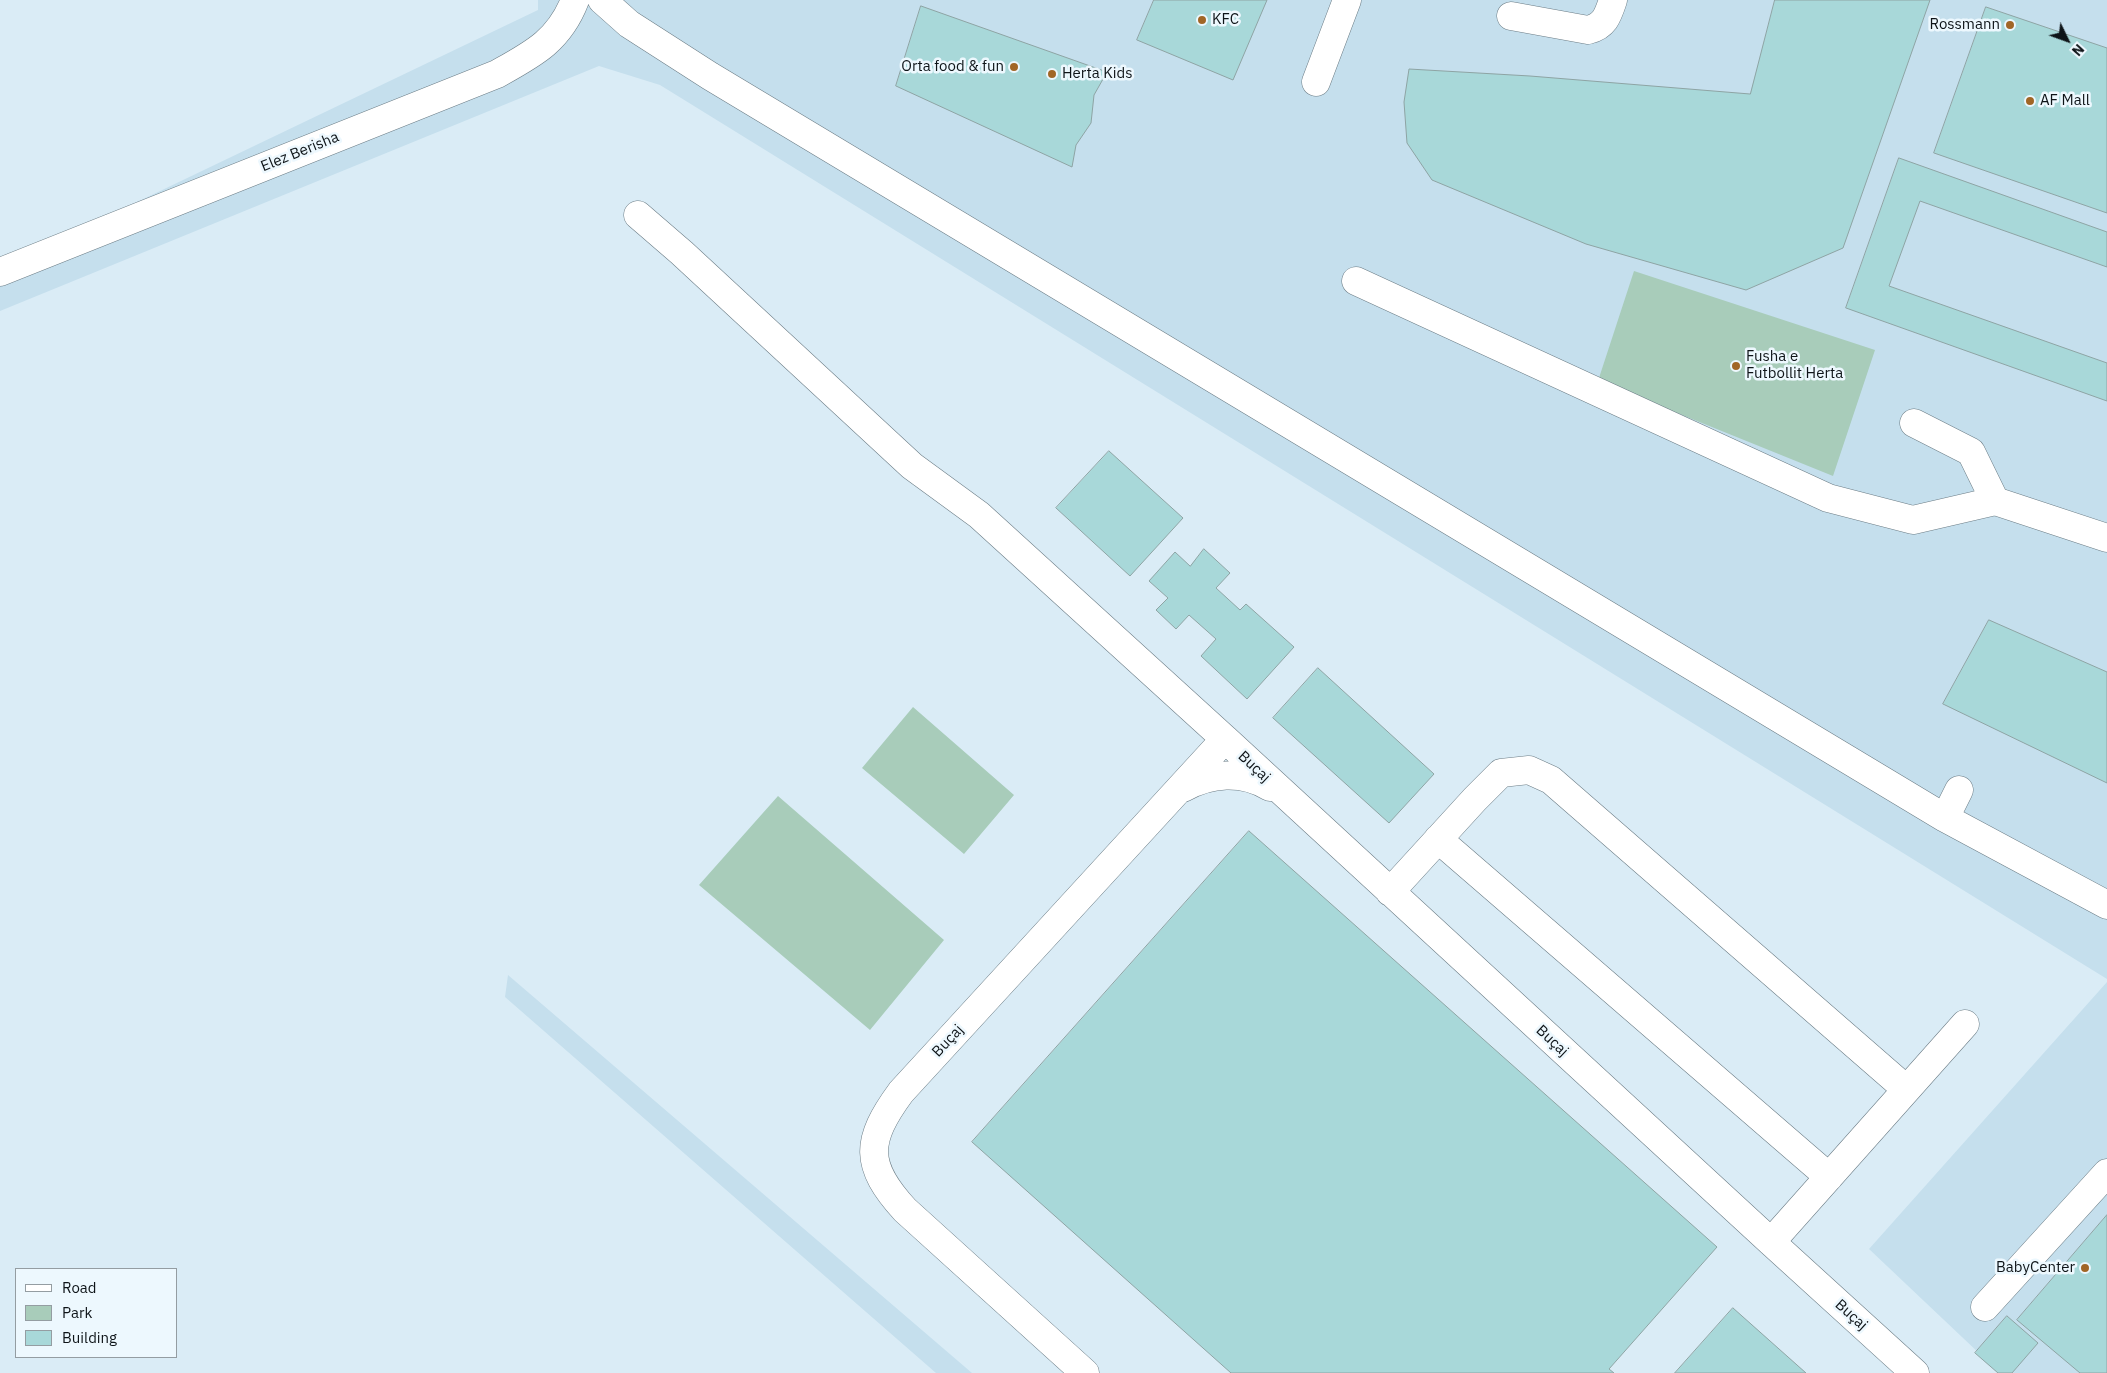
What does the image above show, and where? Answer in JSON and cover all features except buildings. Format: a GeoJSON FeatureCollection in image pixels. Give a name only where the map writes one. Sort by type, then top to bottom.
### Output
{"type":"FeatureCollection","features":[{"type":"Feature","properties":{"kind":"street","name":"Elez Berisha"},"geometry":{"type":"LineString","coordinates":[[0,272],[496,74],[533,54],[550,41],[562,26],[575,0]]}},
{"type":"Feature","properties":{"kind":"street"},"geometry":{"type":"LineString","coordinates":[[602,0],[629,24],[710,76],[1945,818],[2107,905]]}},
{"type":"Feature","properties":{"kind":"street"},"geometry":{"type":"LineString","coordinates":[[1316,82],[1347,0]]}},
{"type":"Feature","properties":{"kind":"street"},"geometry":{"type":"LineString","coordinates":[[1511,16],[1588,30],[1596,28],[1605,21],[1613,0]]}},
{"type":"Feature","properties":{"kind":"street"},"geometry":{"type":"LineString","coordinates":[[638,215],[682,253],[912,466],[979,516],[1225,739]]}},
{"type":"Feature","properties":{"kind":"street"},"geometry":{"type":"LineString","coordinates":[[1356,281],[1828,498],[1913,520],[1995,501],[2107,538]]}},
{"type":"Feature","properties":{"kind":"street"},"geometry":{"type":"LineString","coordinates":[[1914,423],[1971,452],[1995,501]]}},
{"type":"Feature","properties":{"kind":"street","name":"Buçaj"},"geometry":{"type":"LineString","coordinates":[[1085,1373],[905,1210],[890,1194],[879,1176],[874,1154],[876,1133],[885,1113],[901,1092],[1225,739],[1915,1373]]}},
{"type":"Feature","properties":{"kind":"street"},"geometry":{"type":"LineString","coordinates":[[1390,892],[1501,774],[1529,770],[1551,780],[1906,1089]]}},
{"type":"Feature","properties":{"kind":"street"},"geometry":{"type":"LineString","coordinates":[[1177,792],[1197,780],[1216,775],[1257,779],[1286,796]]}},
{"type":"Feature","properties":{"kind":"street"},"geometry":{"type":"LineString","coordinates":[[1945,818],[1959,790]]}},
{"type":"Feature","properties":{"kind":"street"},"geometry":{"type":"LineString","coordinates":[[1438,839],[1829,1177]]}},
{"type":"Feature","properties":{"kind":"street"},"geometry":{"type":"LineString","coordinates":[[1771,1242],[1965,1024]]}},
{"type":"Feature","properties":{"kind":"street"},"geometry":{"type":"LineString","coordinates":[[1985,1307],[2107,1173]]}},
{"type":"Feature","properties":{"kind":"shaded area"},"geometry":{"type":"Polygon","coordinates":[[[538,0],[2107,0],[2107,979],[660,85],[599,66],[0,311],[0,259],[62,238],[538,10],[538,0]]]}},
{"type":"Feature","properties":{"kind":"shaded area"},"geometry":{"type":"Polygon","coordinates":[[[508,975],[972,1373],[936,1373],[505,997],[508,975]]]}},
{"type":"Feature","properties":{"kind":"shaded area"},"geometry":{"type":"Polygon","coordinates":[[[2107,982],[2107,1373],[2000,1373],[1869,1249],[2107,982]]]}},
{"type":"Feature","properties":{"kind":"green space","name":"Fusha e Futbollit Herta"},"geometry":{"type":"Polygon","coordinates":[[[1634,271],[1875,350],[1833,476],[1598,381],[1634,271]]]}},
{"type":"Feature","properties":{"kind":"green space"},"geometry":{"type":"Polygon","coordinates":[[[913,707],[1014,795],[964,854],[862,768],[913,707]]]}},
{"type":"Feature","properties":{"kind":"green space"},"geometry":{"type":"Polygon","coordinates":[[[778,796],[944,940],[870,1030],[699,885],[778,796]]]}},
{"type":"Feature","properties":{"kind":"place","name":"KFC"},"geometry":{"type":"Point","coordinates":[1202,20]}},
{"type":"Feature","properties":{"kind":"place","name":"Rossmann"},"geometry":{"type":"Point","coordinates":[2010,25]}},
{"type":"Feature","properties":{"kind":"place","name":"Orta food & fun"},"geometry":{"type":"Point","coordinates":[1014,67]}},
{"type":"Feature","properties":{"kind":"place","name":"Herta Kids"},"geometry":{"type":"Point","coordinates":[1052,74]}},
{"type":"Feature","properties":{"kind":"place","name":"AF Mall"},"geometry":{"type":"Point","coordinates":[2030,101]}},
{"type":"Feature","properties":{"kind":"place","name":"Fusha e Futbollit Herta"},"geometry":{"type":"Point","coordinates":[1736,366]}},
{"type":"Feature","properties":{"kind":"place","name":"BabyCenter"},"geometry":{"type":"Point","coordinates":[2085,1268]}}]}
